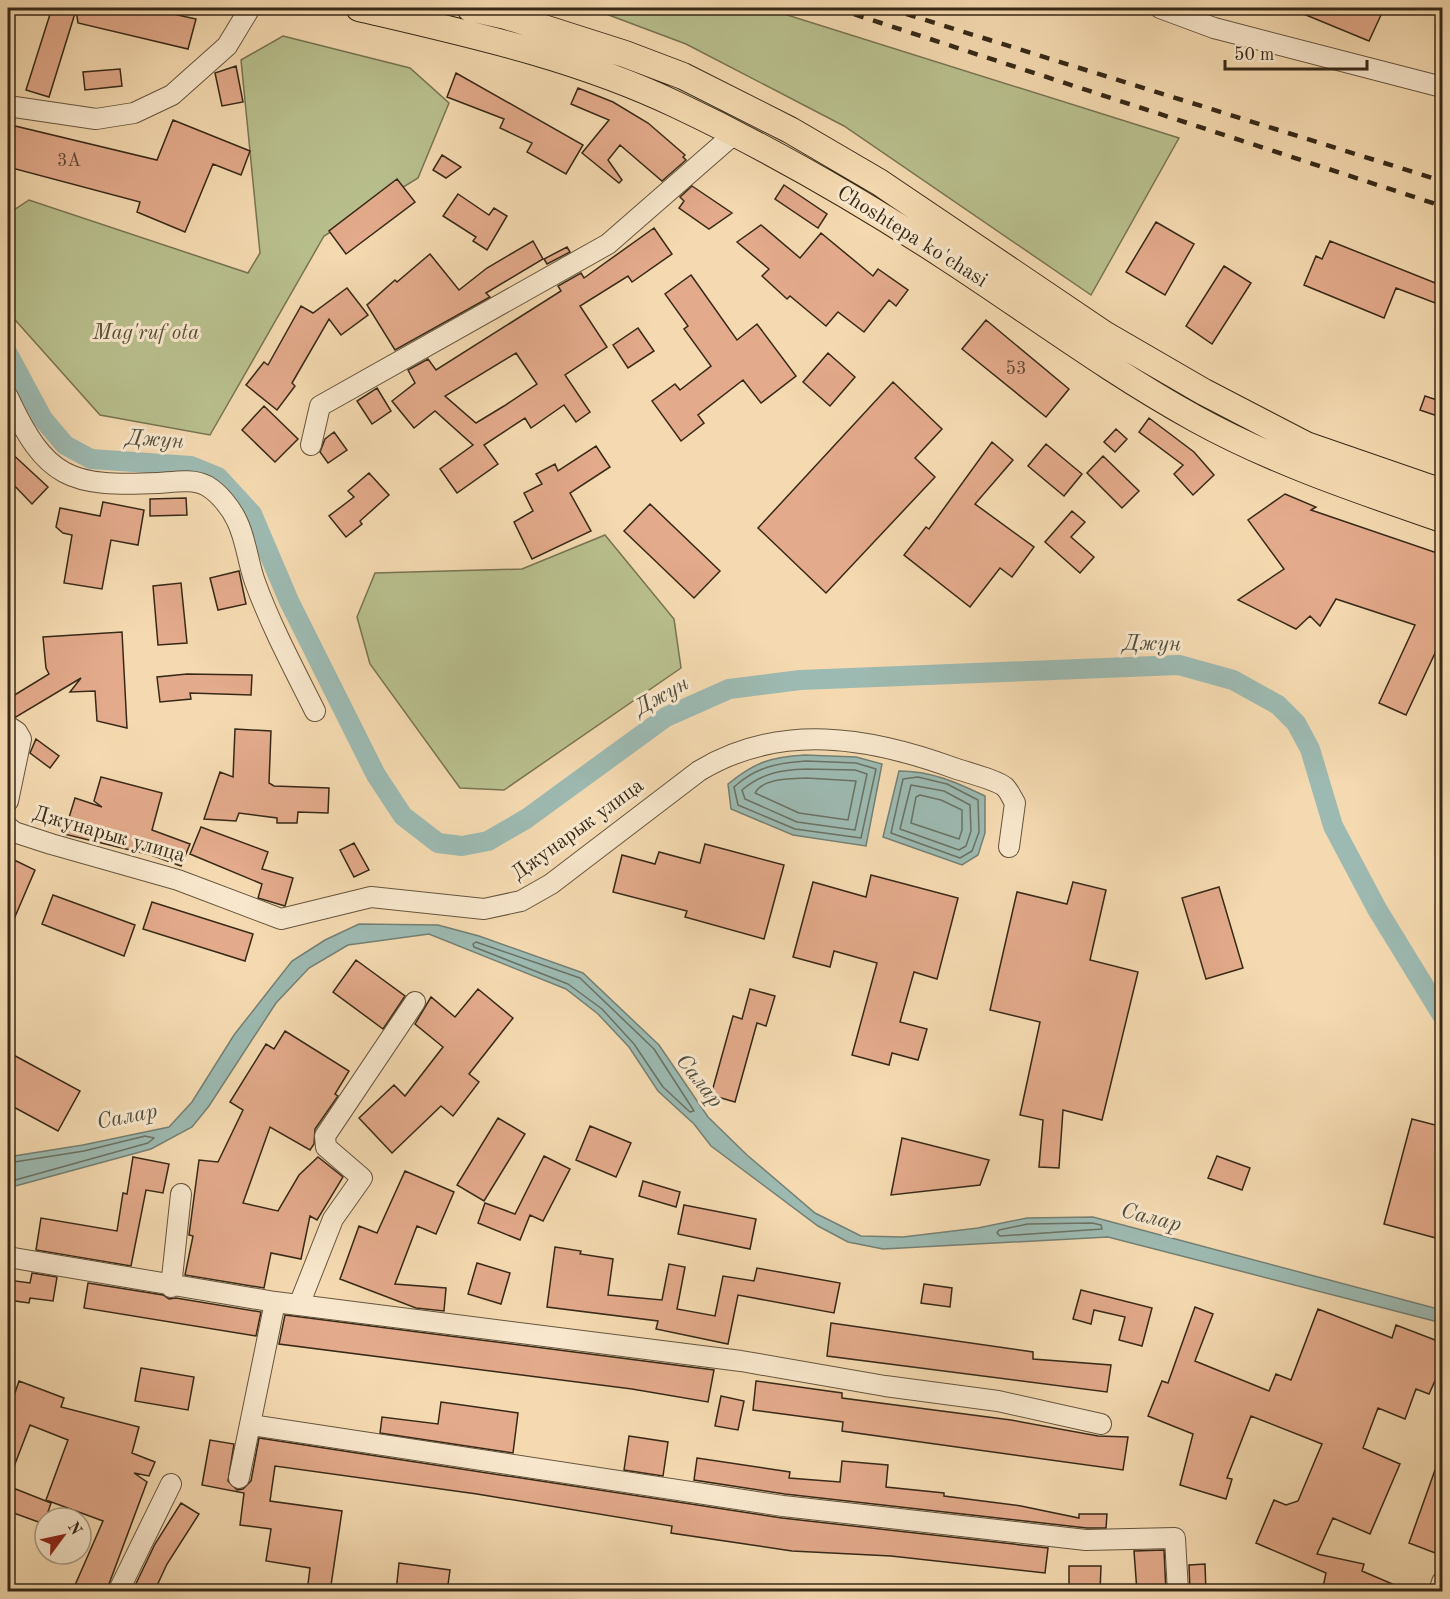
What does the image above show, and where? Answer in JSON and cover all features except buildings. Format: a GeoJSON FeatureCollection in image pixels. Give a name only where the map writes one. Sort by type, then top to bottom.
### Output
{"type":"FeatureCollection","features":[{"type":"Feature","properties":{"kind":"main road","name":"Choshtepa ko'chasi"},"geometry":{"type":"LineString","coordinates":[[359,8],[494,39],[618,80],[678,105],[865,205],[1096,358],[1196,419],[1305,472],[1443,519]]}},
{"type":"Feature","properties":{"kind":"main road","name":"Choshtepa ko'chasi"},"geometry":{"type":"LineString","coordinates":[[470,8],[506,16],[625,54],[683,76],[790,130],[879,182],[1104,334],[1204,392],[1306,445],[1443,492]]}},
{"type":"Feature","properties":{"kind":"street"},"geometry":{"type":"LineString","coordinates":[[8,106],[96,119],[134,113],[172,96],[227,46],[250,8]]}},
{"type":"Feature","properties":{"kind":"street"},"geometry":{"type":"LineString","coordinates":[[1160,8],[1214,28],[1443,87]]}},
{"type":"Feature","properties":{"kind":"street"},"geometry":{"type":"LineString","coordinates":[[310,445],[320,406],[608,244],[733,135]]}},
{"type":"Feature","properties":{"kind":"street"},"geometry":{"type":"LineString","coordinates":[[8,397],[27,433],[45,458],[66,474],[88,483],[191,481],[208,486],[226,503],[238,521],[255,582],[270,619],[315,711]]}},
{"type":"Feature","properties":{"kind":"street","name":"Джунарык улица"},"geometry":{"type":"LineString","coordinates":[[8,726],[17,732],[21,739],[8,801]]}},
{"type":"Feature","properties":{"kind":"street","name":"Джунарык улица"},"geometry":{"type":"LineString","coordinates":[[8,827],[14,832],[32,838],[178,880],[281,919],[371,897],[484,909],[520,901],[551,884],[699,771],[721,758],[749,747],[778,742],[828,740],[909,752],[1004,786],[1015,803],[1009,847]]}},
{"type":"Feature","properties":{"kind":"street"},"geometry":{"type":"LineString","coordinates":[[298,1305],[333,1220],[362,1178],[326,1147],[325,1136],[415,1002]]}},
{"type":"Feature","properties":{"kind":"street"},"geometry":{"type":"LineString","coordinates":[[171,1287],[181,1194]]}},
{"type":"Feature","properties":{"kind":"street"},"geometry":{"type":"LineString","coordinates":[[8,1257],[171,1287],[275,1302],[741,1361],[885,1386],[998,1401],[1101,1424]]}},
{"type":"Feature","properties":{"kind":"street"},"geometry":{"type":"LineString","coordinates":[[239,1479],[275,1302]]}},
{"type":"Feature","properties":{"kind":"street"},"geometry":{"type":"LineString","coordinates":[[251,1425],[783,1506],[1086,1540],[1175,1538],[1178,1592]]}},
{"type":"Feature","properties":{"kind":"street"},"geometry":{"type":"LineString","coordinates":[[118,1592],[171,1484]]}},
{"type":"Feature","properties":{"kind":"street"},"geometry":{"type":"LineString","coordinates":[[1439,1592],[1443,1582]]}},
{"type":"Feature","properties":{"kind":"green space"},"geometry":{"type":"Polygon","coordinates":[[[590,8],[765,8],[1179,138],[1091,295],[844,126],[686,44],[590,8]]]}},
{"type":"Feature","properties":{"kind":"green space","name":"Mag'ruf ota"},"geometry":{"type":"Polygon","coordinates":[[[283,36],[410,68],[449,103],[418,178],[324,236],[210,435],[100,415],[8,312],[8,214],[29,200],[248,273],[260,253],[241,60],[283,36]]]}},
{"type":"Feature","properties":{"kind":"green space"},"geometry":{"type":"Polygon","coordinates":[[[605,535],[674,619],[681,668],[504,790],[460,788],[370,664],[357,617],[375,573],[522,569],[605,535]]]}},
{"type":"Feature","properties":{"kind":"water"},"geometry":{"type":"Polygon","coordinates":[[[805,755],[856,757],[882,764],[866,846],[793,835],[731,809],[728,784],[764,762],[782,757],[805,755]]]}},
{"type":"Feature","properties":{"kind":"water"},"geometry":{"type":"Polygon","coordinates":[[[899,771],[943,778],[985,796],[985,833],[978,855],[962,865],[883,837],[899,771]]]}},
{"type":"Feature","properties":{"kind":"water","name":"Салар"},"geometry":{"type":"Polygon","coordinates":[[[359,924],[438,925],[479,936],[583,973],[659,1045],[708,1117],[747,1155],[815,1213],[861,1236],[903,1237],[978,1228],[1027,1218],[1093,1217],[1442,1310],[1442,1323],[1108,1237],[883,1249],[848,1242],[818,1226],[711,1146],[694,1124],[658,1091],[629,1047],[598,1014],[566,989],[429,934],[348,945],[309,968],[276,1003],[209,1106],[192,1127],[151,1149],[8,1188],[8,1157],[83,1145],[169,1127],[192,1102],[234,1035],[292,961],[325,940],[359,924]]]}},
{"type":"Feature","properties":{"kind":"waterway","name":"Джун"},"geometry":{"type":"LineString","coordinates":[[8,354],[43,419],[65,445],[91,459],[191,466],[218,477],[252,514],[289,601],[376,775],[403,816],[438,843],[462,846],[488,841],[526,819],[666,717],[729,689],[800,680],[1179,665],[1233,680],[1278,705],[1296,723],[1310,749],[1333,826],[1377,909],[1442,1015]]}},
{"type":"Feature","properties":{"kind":"railway"},"geometry":{"type":"LineString","coordinates":[[835,8],[1442,206]]}},
{"type":"Feature","properties":{"kind":"railway"},"geometry":{"type":"LineString","coordinates":[[887,8],[1442,181]]}}]}
